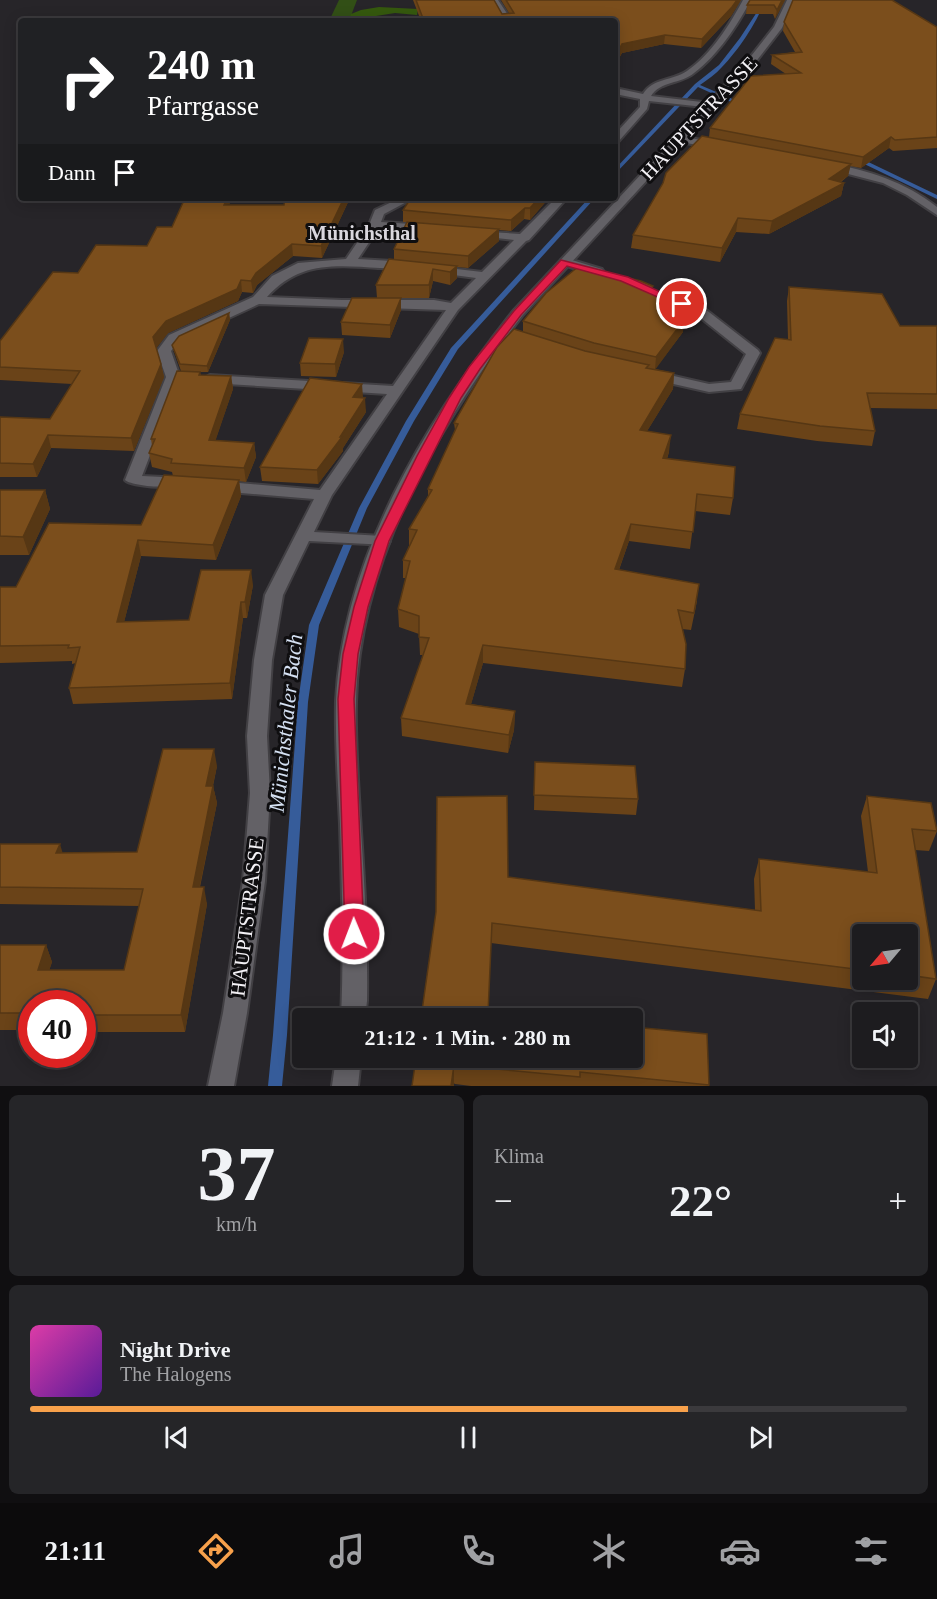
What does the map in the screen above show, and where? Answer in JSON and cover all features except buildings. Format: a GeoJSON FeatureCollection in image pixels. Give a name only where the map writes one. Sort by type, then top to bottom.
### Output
{"type":"FeatureCollection","features":[{"type":"Feature","properties":{"kind":"street"},"geometry":{"type":"LineString","coordinates":[[494,0],[506,18]]}},
{"type":"Feature","properties":{"kind":"street"},"geometry":{"type":"LineString","coordinates":[[618,137],[644,107],[645,99],[652,87],[658,83],[674,81],[690,73],[713,50],[738,17],[747,0]]}},
{"type":"Feature","properties":{"kind":"street","name":"HAUPTSTRASSE"},"geometry":{"type":"LineString","coordinates":[[353,1008],[354,914],[346,699],[350,654],[375,541],[455,398],[565,262],[768,42],[778,28],[791,0]]}},
{"type":"Feature","properties":{"kind":"street"},"geometry":{"type":"LineString","coordinates":[[618,92],[645,99],[691,104],[717,99]]}},
{"type":"Feature","properties":{"kind":"street"},"geometry":{"type":"LineString","coordinates":[[618,126],[627,127]]}},
{"type":"Feature","properties":{"kind":"street"},"geometry":{"type":"LineString","coordinates":[[679,138],[730,148]]}},
{"type":"Feature","properties":{"kind":"street"},"geometry":{"type":"LineString","coordinates":[[818,163],[887,179],[920,198],[937,212]]}},
{"type":"Feature","properties":{"kind":"street"},"geometry":{"type":"LineString","coordinates":[[350,262],[375,225],[379,212],[403,201]]}},
{"type":"Feature","properties":{"kind":"street","name":"HAUPTSTRASSE"},"geometry":{"type":"LineString","coordinates":[[221,1086],[235,1013],[254,880],[260,793],[257,736],[267,626],[274,595],[324,495],[454,307],[559,201]]}},
{"type":"Feature","properties":{"kind":"street"},"geometry":{"type":"LineString","coordinates":[[375,225],[443,229]]}},
{"type":"Feature","properties":{"kind":"street"},"geometry":{"type":"LineString","coordinates":[[467,232],[525,238]]}},
{"type":"Feature","properties":{"kind":"street"},"geometry":{"type":"LineString","coordinates":[[397,390],[185,377],[164,351],[174,338],[257,300],[276,279],[302,266],[350,262],[404,265],[485,276]]}},
{"type":"Feature","properties":{"kind":"street"},"geometry":{"type":"LineString","coordinates":[[565,262],[615,276]]}},
{"type":"Feature","properties":{"kind":"street"},"geometry":{"type":"LineString","coordinates":[[634,371],[709,388],[736,386],[753,353],[701,312],[657,293]]}},
{"type":"Feature","properties":{"kind":"street"},"geometry":{"type":"LineString","coordinates":[[257,300],[342,304],[434,304],[454,307]]}},
{"type":"Feature","properties":{"kind":"street"},"geometry":{"type":"LineString","coordinates":[[185,377],[133,480],[324,495]]}},
{"type":"Feature","properties":{"kind":"street"},"geometry":{"type":"LineString","coordinates":[[303,536],[375,541]]}},
{"type":"Feature","properties":{"kind":"street"},"geometry":{"type":"LineString","coordinates":[[345,1086],[348,1068]]}},
{"type":"Feature","properties":{"kind":"green space"},"geometry":{"type":"Polygon","coordinates":[[[339,0],[357,0],[350,18],[330,18],[339,0]]]}},
{"type":"Feature","properties":{"kind":"green space"},"geometry":{"type":"Polygon","coordinates":[[[379,7],[418,9],[417,15],[395,13],[376,16],[377,18],[350,18],[351,14],[379,7]]]}},
{"type":"Feature","properties":{"kind":"waterway","name":"Münichsthaler Bach"},"geometry":{"type":"LineString","coordinates":[[697,85],[721,66],[742,39],[759,12],[763,0]]}},
{"type":"Feature","properties":{"kind":"waterway","name":"Münichsthaler Bach"},"geometry":{"type":"LineString","coordinates":[[618,169],[697,85]]}},
{"type":"Feature","properties":{"kind":"waterway"},"geometry":{"type":"LineString","coordinates":[[697,85],[742,105]]}},
{"type":"Feature","properties":{"kind":"waterway"},"geometry":{"type":"LineString","coordinates":[[858,159],[937,197]]}},
{"type":"Feature","properties":{"kind":"waterway","name":"Münichsthaler Bach"},"geometry":{"type":"LineString","coordinates":[[275,1086],[303,702],[314,625],[363,508],[410,421],[455,348],[589,201]]}},
{"type":"Feature","properties":{"kind":"district","name":"Münichsthal"},"geometry":{"type":"Point","coordinates":[362,233]}},
{"type":"Feature","properties":{"kind":"route"},"geometry":{"type":"LineString","coordinates":[[354,934],[346,699],[350,654],[361,607],[382,541],[424,456],[455,398],[475,367],[500,333],[565,262],[624,279],[682,304]]}}]}
